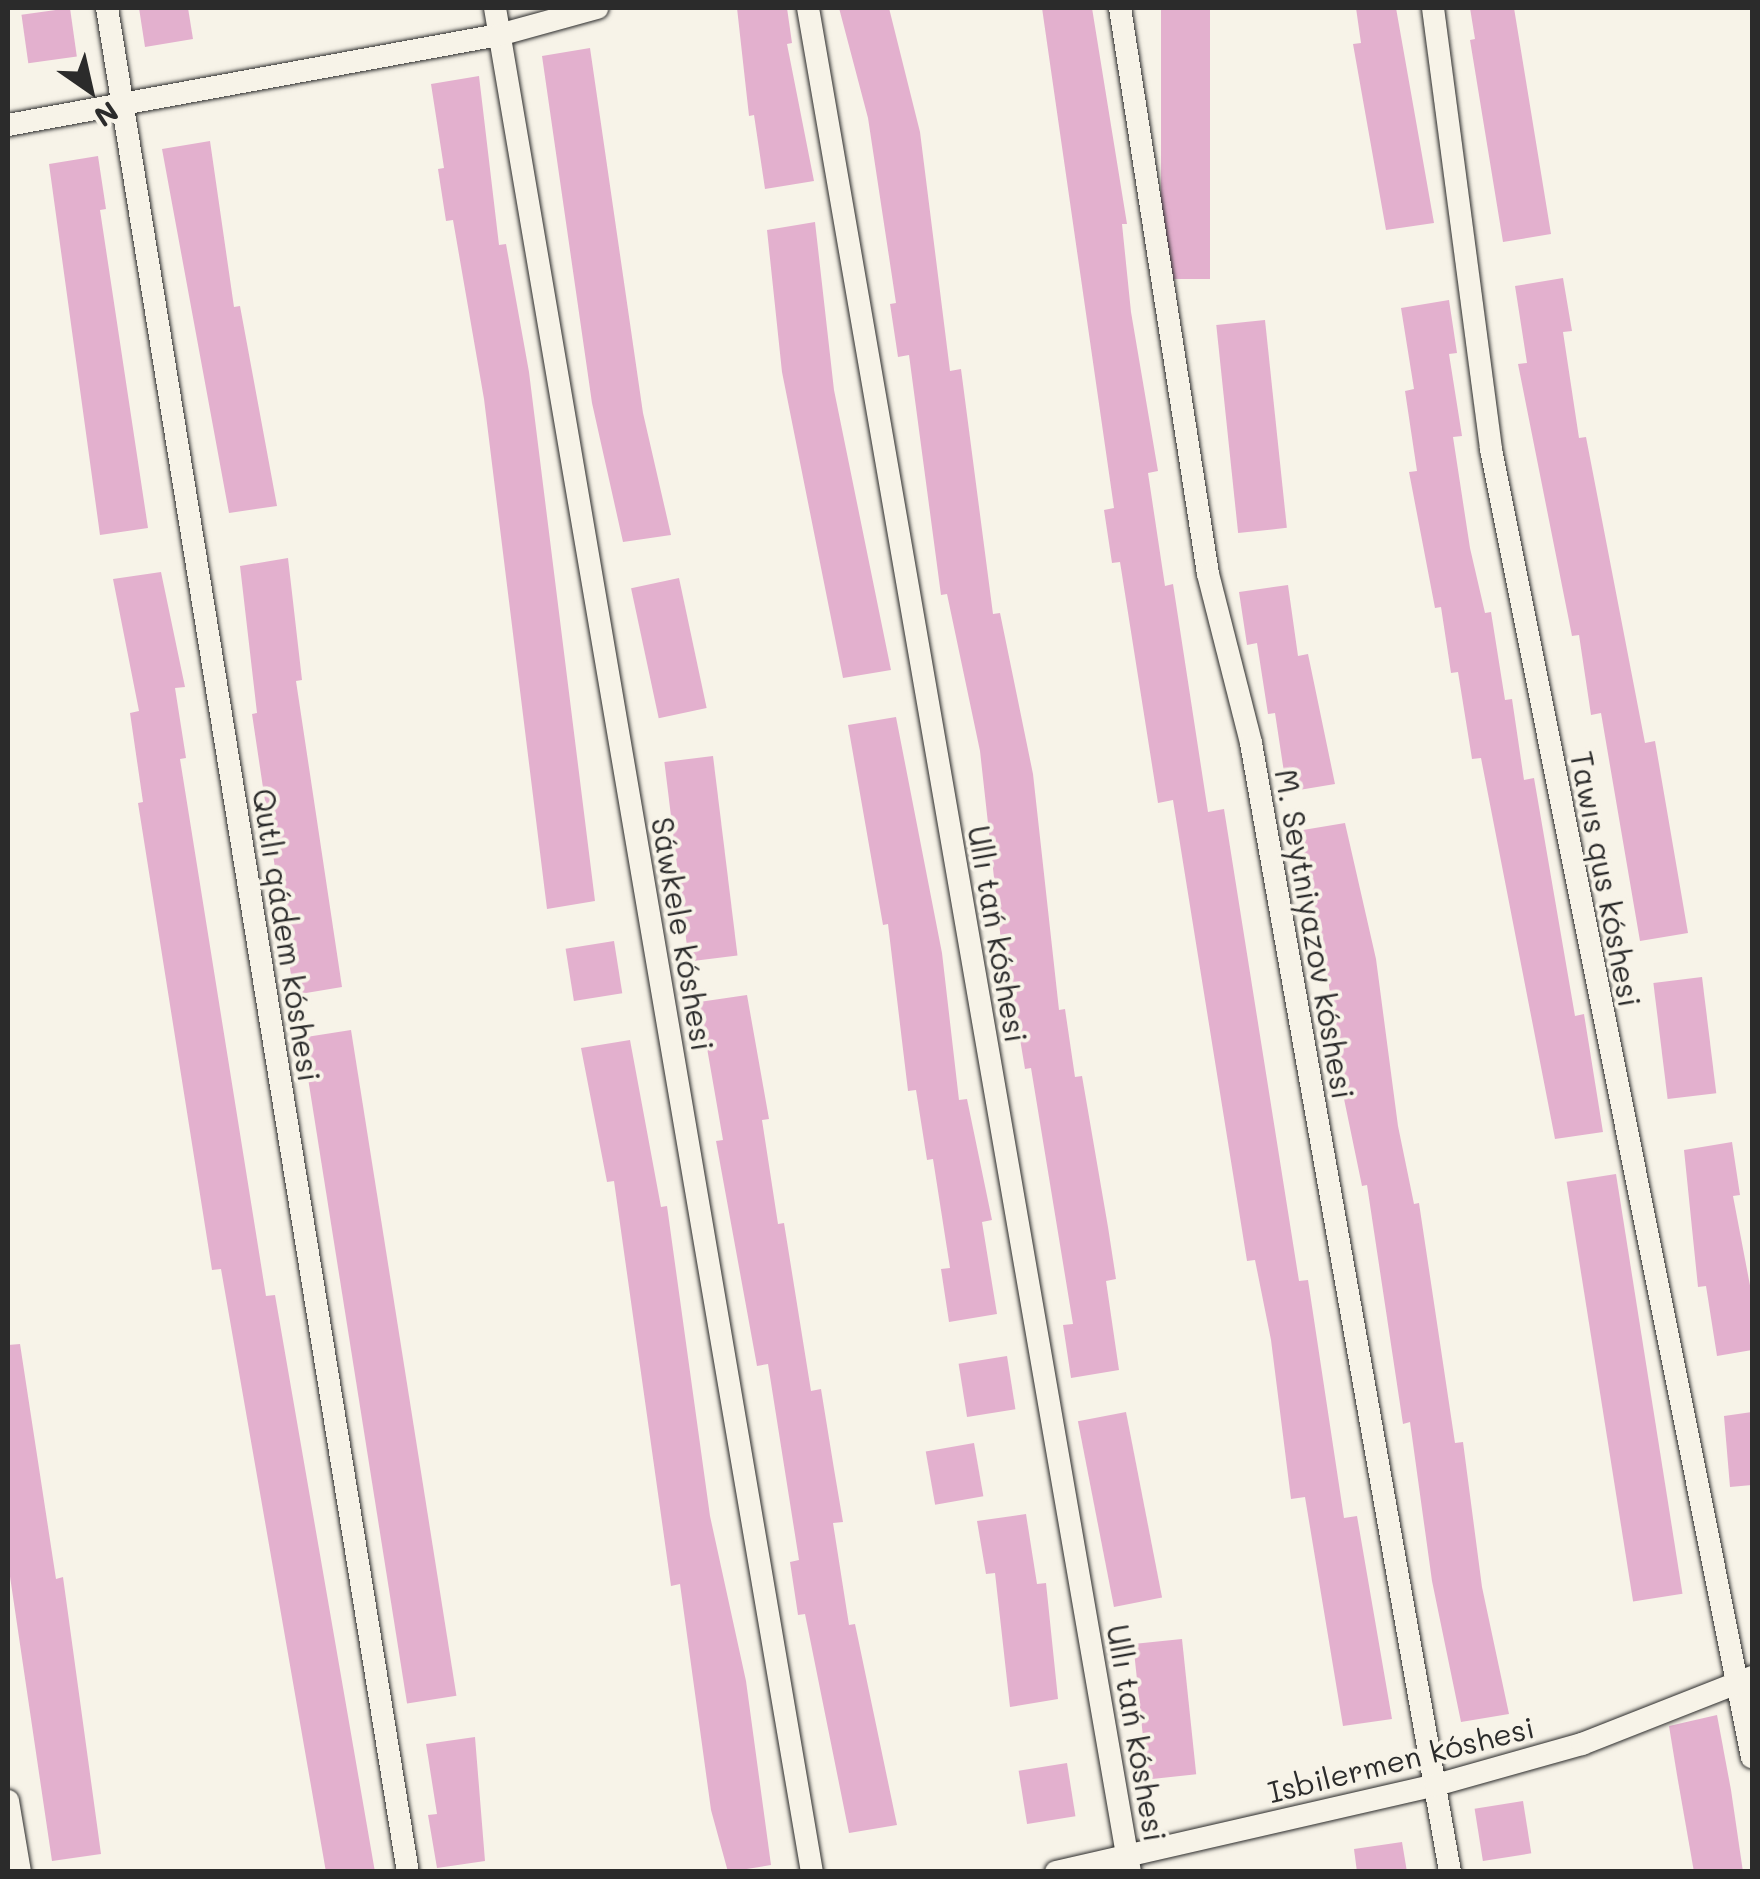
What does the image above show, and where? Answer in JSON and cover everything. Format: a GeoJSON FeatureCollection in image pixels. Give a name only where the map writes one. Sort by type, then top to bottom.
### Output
{"type":"FeatureCollection","features":[{"type":"Feature","properties":{"kind":"street","name":"Qutlı qádem kóshesi"},"geometry":{"type":"LineString","coordinates":[[106,8],[408,1872]]}},
{"type":"Feature","properties":{"kind":"street","name":"Sáwkele kóshesi"},"geometry":{"type":"LineString","coordinates":[[495,8],[812,1872]]}},
{"type":"Feature","properties":{"kind":"street"},"geometry":{"type":"LineString","coordinates":[[8,125],[500,35],[598,8]]}},
{"type":"Feature","properties":{"kind":"street","name":"Ullı tań kóshesi"},"geometry":{"type":"LineString","coordinates":[[808,8],[1129,1864]]}},
{"type":"Feature","properties":{"kind":"street","name":"M. Seytniyazov kóshesi"},"geometry":{"type":"LineString","coordinates":[[1120,8],[1208,574],[1251,744],[1450,1872]]}},
{"type":"Feature","properties":{"kind":"street","name":"Tawıs qus kóshesi"},"geometry":{"type":"LineString","coordinates":[[1433,8],[1491,449],[1744,1680],[1752,1757]]}},
{"type":"Feature","properties":{"kind":"street","name":"Isbilermen kóshesi"},"geometry":{"type":"LineString","coordinates":[[1056,1872],[1129,1864],[1436,1785],[1582,1744],[1744,1680]]}},
{"type":"Feature","properties":{"kind":"street"},"geometry":{"type":"LineString","coordinates":[[8,1801],[20,1872]]}},
{"type":"Feature","properties":{"kind":"building"},"geometry":{"type":"Polygon","coordinates":[[[70,8],[77,57],[28,63],[21,15],[70,8]]]}},
{"type":"Feature","properties":{"kind":"building"},"geometry":{"type":"Polygon","coordinates":[[[139,8],[188,8],[193,39],[145,47],[139,8]]]}},
{"type":"Feature","properties":{"kind":"building"},"geometry":{"type":"Polygon","coordinates":[[[737,8],[787,8],[792,43],[787,44],[814,181],[765,189],[754,115],[749,116],[737,8]]]}},
{"type":"Feature","properties":{"kind":"building"},"geometry":{"type":"Polygon","coordinates":[[[839,8],[889,8],[920,132],[950,371],[961,369],[993,614],[1000,613],[1033,774],[1059,1010],[1065,1009],[1075,1077],[1082,1076],[1108,1227],[1116,1279],[1106,1281],[1119,1370],[1071,1378],[1063,1325],[1073,1324],[1031,1068],[1025,1069],[1011,985],[1006,986],[980,751],[947,594],[941,595],[909,355],[898,357],[890,304],[896,303],[868,118],[839,8]]]}},
{"type":"Feature","properties":{"kind":"building"},"geometry":{"type":"Polygon","coordinates":[[[1042,8],[1092,8],[1127,224],[1122,224],[1131,312],[1158,471],[1148,473],[1165,586],[1173,584],[1208,812],[1224,809],[1299,1281],[1308,1280],[1344,1518],[1357,1516],[1392,1719],[1343,1726],[1305,1497],[1291,1499],[1271,1340],[1255,1260],[1247,1261],[1173,800],[1158,803],[1120,562],[1112,563],[1104,510],[1114,508],[1042,8]]]}},
{"type":"Feature","properties":{"kind":"building"},"geometry":{"type":"Polygon","coordinates":[[[1161,8],[1210,8],[1210,279],[1161,279],[1161,8]]]}},
{"type":"Feature","properties":{"kind":"building"},"geometry":{"type":"Polygon","coordinates":[[[1356,8],[1396,8],[1434,223],[1386,230],[1353,44],[1361,43],[1356,8]]]}},
{"type":"Feature","properties":{"kind":"building"},"geometry":{"type":"Polygon","coordinates":[[[1470,8],[1514,8],[1551,234],[1503,242],[1470,40],[1475,39],[1470,8]]]}},
{"type":"Feature","properties":{"kind":"building"},"geometry":{"type":"Polygon","coordinates":[[[590,48],[643,413],[671,535],[623,542],[592,403],[542,56],[590,48]]]}},
{"type":"Feature","properties":{"kind":"building"},"geometry":{"type":"Polygon","coordinates":[[[479,76],[499,245],[506,244],[529,372],[595,901],[547,909],[484,399],[453,220],[446,221],[438,169],[444,168],[431,84],[479,76]]]}},
{"type":"Feature","properties":{"kind":"building"},"geometry":{"type":"Polygon","coordinates":[[[210,141],[234,307],[240,306],[277,506],[229,513],[162,149],[210,141]]]}},
{"type":"Feature","properties":{"kind":"building"},"geometry":{"type":"Polygon","coordinates":[[[98,156],[106,209],[100,210],[148,528],[100,535],[49,164],[98,156]]]}},
{"type":"Feature","properties":{"kind":"building"},"geometry":{"type":"Polygon","coordinates":[[[815,222],[834,390],[891,670],[843,678],[782,372],[767,230],[815,222]]]}},
{"type":"Feature","properties":{"kind":"building"},"geometry":{"type":"Polygon","coordinates":[[[1563,278],[1572,331],[1563,332],[1579,438],[1586,437],[1645,743],[1655,741],[1688,933],[1640,941],[1601,713],[1591,715],[1579,635],[1572,636],[1518,364],[1527,363],[1515,286],[1563,278]]]}},
{"type":"Feature","properties":{"kind":"building"},"geometry":{"type":"Polygon","coordinates":[[[1449,300],[1457,353],[1449,354],[1462,436],[1453,437],[1470,548],[1485,613],[1491,612],[1505,700],[1512,699],[1524,780],[1534,778],[1575,1016],[1584,1014],[1603,1132],[1555,1139],[1481,758],[1472,759],[1458,672],[1451,673],[1441,607],[1435,608],[1409,472],[1417,471],[1405,391],[1414,389],[1401,308],[1449,300]]]}},
{"type":"Feature","properties":{"kind":"building"},"geometry":{"type":"Polygon","coordinates":[[[1265,320],[1287,528],[1238,533],[1216,325],[1265,320]]]}},
{"type":"Feature","properties":{"kind":"building"},"geometry":{"type":"Polygon","coordinates":[[[288,558],[302,680],[296,681],[342,987],[294,995],[252,714],[257,713],[240,566],[288,558]]]}},
{"type":"Feature","properties":{"kind":"building"},"geometry":{"type":"Polygon","coordinates":[[[161,572],[185,687],[175,688],[186,758],[180,759],[266,1296],[275,1295],[375,1872],[326,1872],[221,1269],[212,1270],[138,803],[143,802],[130,713],[139,711],[113,579],[161,572]]]}},
{"type":"Feature","properties":{"kind":"building"},"geometry":{"type":"Polygon","coordinates":[[[679,578],[707,708],[659,718],[631,588],[679,578]]]}},
{"type":"Feature","properties":{"kind":"building"},"geometry":{"type":"Polygon","coordinates":[[[1288,585],[1298,656],[1308,654],[1335,784],[1287,792],[1275,713],[1268,714],[1257,643],[1247,645],[1239,592],[1288,585]]]}},
{"type":"Feature","properties":{"kind":"building"},"geometry":{"type":"Polygon","coordinates":[[[896,717],[942,953],[959,1100],[967,1099],[992,1220],[982,1222],[997,1314],[949,1322],[941,1269],[950,1268],[933,1159],[927,1160],[916,1090],[908,1091],[888,924],[883,925],[848,725],[896,717]]]}},
{"type":"Feature","properties":{"kind":"building"},"geometry":{"type":"Polygon","coordinates":[[[713,756],[737,956],[689,961],[664,762],[713,756]]]}},
{"type":"Feature","properties":{"kind":"building"},"geometry":{"type":"Polygon","coordinates":[[[1345,823],[1376,959],[1398,1126],[1414,1204],[1419,1203],[1455,1443],[1463,1442],[1482,1587],[1509,1714],[1461,1722],[1432,1581],[1410,1422],[1403,1424],[1367,1185],[1362,1186],[1343,1094],[1324,947],[1297,831],[1345,823]]]}},
{"type":"Feature","properties":{"kind":"building"},"geometry":{"type":"Polygon","coordinates":[[[614,941],[622,993],[574,1001],[566,949],[614,941]]]}},
{"type":"Feature","properties":{"kind":"building"},"geometry":{"type":"Polygon","coordinates":[[[1702,977],[1716,1093],[1668,1099],[1653,983],[1702,977]]]}},
{"type":"Feature","properties":{"kind":"building"},"geometry":{"type":"Polygon","coordinates":[[[747,995],[769,1119],[762,1120],[778,1224],[784,1223],[811,1391],[821,1389],[843,1522],[833,1523],[849,1625],[855,1624],[897,1825],[849,1833],[805,1614],[798,1615],[790,1562],[799,1560],[768,1364],[757,1366],[716,1141],[723,1140],[699,1002],[747,995]]]}},
{"type":"Feature","properties":{"kind":"building"},"geometry":{"type":"Polygon","coordinates":[[[351,1030],[456,1696],[407,1704],[302,1038],[351,1030]]]}},
{"type":"Feature","properties":{"kind":"building"},"geometry":{"type":"Polygon","coordinates":[[[630,1040],[661,1207],[667,1206],[710,1516],[746,1681],[771,1865],[728,1872],[711,1810],[680,1584],[671,1586],[614,1181],[607,1182],[581,1048],[630,1040]]]}},
{"type":"Feature","properties":{"kind":"building"},"geometry":{"type":"Polygon","coordinates":[[[1732,1142],[1740,1195],[1733,1196],[1752,1296],[1752,1350],[1717,1356],[1706,1286],[1698,1287],[1684,1150],[1732,1142]]]}},
{"type":"Feature","properties":{"kind":"building"},"geometry":{"type":"Polygon","coordinates":[[[1616,1174],[1682,1594],[1633,1602],[1567,1182],[1616,1174]]]}},
{"type":"Feature","properties":{"kind":"building"},"geometry":{"type":"Polygon","coordinates":[[[20,1344],[56,1579],[63,1577],[101,1854],[52,1861],[8,1563],[8,1345],[20,1344]]]}},
{"type":"Feature","properties":{"kind":"building"},"geometry":{"type":"Polygon","coordinates":[[[1007,1356],[1015,1409],[967,1417],[959,1364],[1007,1356]]]}},
{"type":"Feature","properties":{"kind":"building"},"geometry":{"type":"Polygon","coordinates":[[[1126,1412],[1162,1598],[1114,1607],[1078,1421],[1126,1412]]]}},
{"type":"Feature","properties":{"kind":"building"},"geometry":{"type":"Polygon","coordinates":[[[1752,1412],[1752,1485],[1730,1487],[1724,1416],[1752,1412]]]}},
{"type":"Feature","properties":{"kind":"building"},"geometry":{"type":"Polygon","coordinates":[[[974,1443],[983,1496],[935,1505],[926,1452],[974,1443]]]}},
{"type":"Feature","properties":{"kind":"building"},"geometry":{"type":"Polygon","coordinates":[[[1026,1514],[1037,1584],[1046,1583],[1058,1699],[1010,1707],[995,1573],[986,1574],[977,1521],[1026,1514]]]}},
{"type":"Feature","properties":{"kind":"building"},"geometry":{"type":"Polygon","coordinates":[[[1182,1639],[1196,1774],[1147,1779],[1133,1644],[1182,1639]]]}},
{"type":"Feature","properties":{"kind":"building"},"geometry":{"type":"Polygon","coordinates":[[[1717,1715],[1743,1872],[1694,1872],[1677,1775],[1669,1726],[1717,1715]]]}},
{"type":"Feature","properties":{"kind":"building"},"geometry":{"type":"Polygon","coordinates":[[[475,1737],[485,1861],[437,1868],[428,1815],[437,1814],[426,1744],[475,1737]]]}},
{"type":"Feature","properties":{"kind":"building"},"geometry":{"type":"Polygon","coordinates":[[[1067,1763],[1075,1816],[1027,1824],[1019,1771],[1067,1763]]]}},
{"type":"Feature","properties":{"kind":"building"},"geometry":{"type":"Polygon","coordinates":[[[1523,1801],[1531,1853],[1483,1861],[1475,1809],[1523,1801]]]}},
{"type":"Feature","properties":{"kind":"building"},"geometry":{"type":"Polygon","coordinates":[[[1402,1842],[1407,1872],[1357,1872],[1354,1849],[1402,1842]]]}}]}
